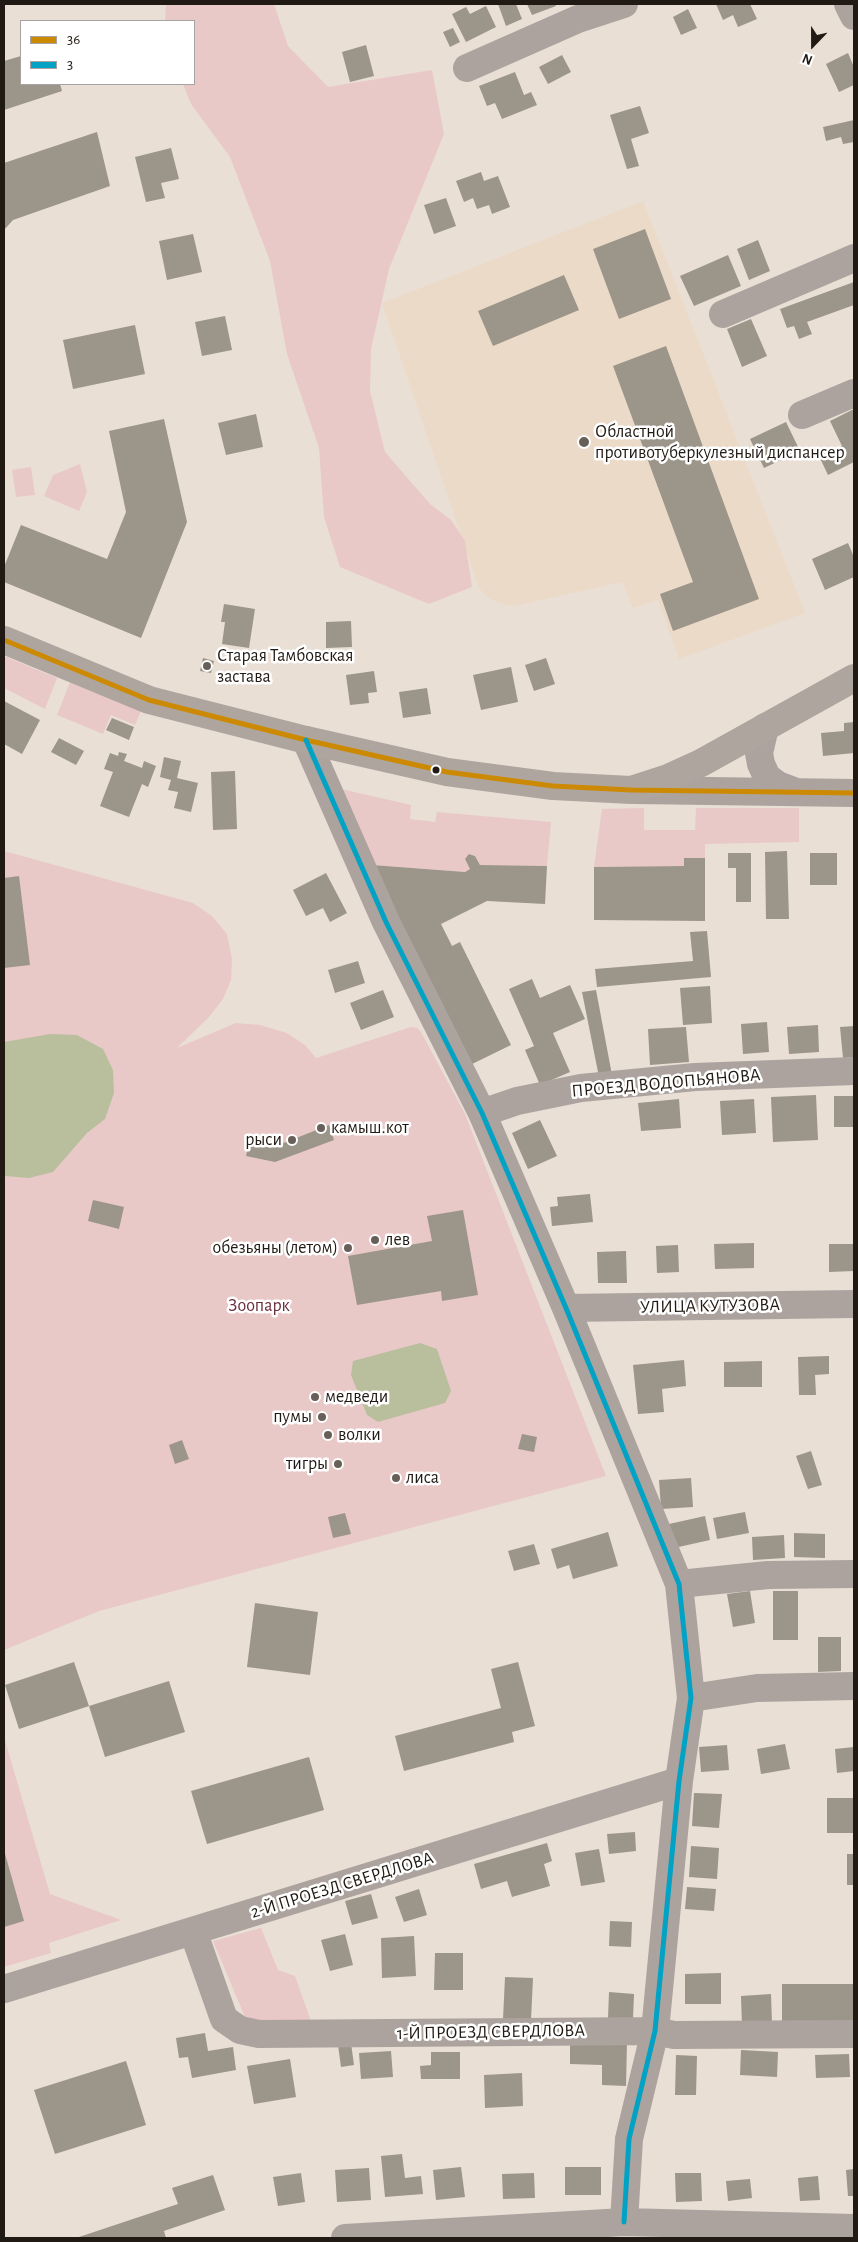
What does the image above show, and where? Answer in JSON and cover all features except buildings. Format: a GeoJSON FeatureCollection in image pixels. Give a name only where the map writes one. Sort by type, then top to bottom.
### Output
{"type":"FeatureCollection","features":[{"type":"Feature","properties":{"kind":"main road"},"geometry":{"type":"LineString","coordinates":[[4,640],[149,700],[306,740],[447,772],[553,786],[631,790],[668,778],[701,763],[854,678]]}},
{"type":"Feature","properties":{"kind":"street"},"geometry":{"type":"LineString","coordinates":[[467,68],[578,19],[624,4]]}},
{"type":"Feature","properties":{"kind":"street"},"geometry":{"type":"LineString","coordinates":[[848,4],[854,16]]}},
{"type":"Feature","properties":{"kind":"street"},"geometry":{"type":"LineString","coordinates":[[723,314],[854,258]]}},
{"type":"Feature","properties":{"kind":"street"},"geometry":{"type":"LineString","coordinates":[[802,415],[854,392]]}},
{"type":"Feature","properties":{"kind":"street"},"geometry":{"type":"LineString","coordinates":[[765,727],[759,753],[760,764],[767,777],[796,792]]}},
{"type":"Feature","properties":{"kind":"street"},"geometry":{"type":"LineString","coordinates":[[306,740],[386,922],[482,1113],[566,1308],[679,1584],[691,1698],[679,1781],[655,2031],[629,2139],[624,2222]]}},
{"type":"Feature","properties":{"kind":"street"},"geometry":{"type":"LineString","coordinates":[[631,790],[854,793]]}},
{"type":"Feature","properties":{"kind":"street","name":"ПРОЕЗД ВОДОПЬЯНОВА"},"geometry":{"type":"LineString","coordinates":[[482,1113],[518,1101],[581,1088],[695,1077],[854,1072]]}},
{"type":"Feature","properties":{"kind":"street","name":"УЛИЦА КУТУЗОВА"},"geometry":{"type":"LineString","coordinates":[[566,1308],[854,1304]]}},
{"type":"Feature","properties":{"kind":"street"},"geometry":{"type":"LineString","coordinates":[[679,1584],[768,1575],[854,1574]]}},
{"type":"Feature","properties":{"kind":"street"},"geometry":{"type":"LineString","coordinates":[[691,1698],[757,1688],[854,1686]]}},
{"type":"Feature","properties":{"kind":"street","name":"2-Й ПРОЕЗД СВЕРДЛОВА"},"geometry":{"type":"LineString","coordinates":[[4,1989],[679,1781]]}},
{"type":"Feature","properties":{"kind":"street","name":"1-Й ПРОЕЗД СВЕРДЛОВА"},"geometry":{"type":"LineString","coordinates":[[193,1930],[224,2019],[240,2030],[259,2034],[655,2031],[674,2035],[854,2034]]}},
{"type":"Feature","properties":{"kind":"street"},"geometry":{"type":"LineString","coordinates":[[346,2238],[624,2222],[779,2232],[854,2228]]}},
{"type":"Feature","properties":{"kind":"shaded area","name":"Областной противотуберкулезный диспансер"},"geometry":{"type":"Polygon","coordinates":[[[643,201],[805,613],[679,659],[658,600],[633,608],[622,582],[514,606],[488,598],[479,588],[382,303],[643,201]]]}},
{"type":"Feature","properties":{"kind":"shaded area"},"geometry":{"type":"Polygon","coordinates":[[[50,1034],[77,1035],[103,1049],[113,1070],[114,1093],[105,1119],[87,1133],[53,1172],[29,1178],[4,1176],[4,1042],[50,1034]]]}},
{"type":"Feature","properties":{"kind":"shaded area"},"geometry":{"type":"Polygon","coordinates":[[[420,1343],[437,1349],[451,1391],[445,1403],[378,1422],[367,1415],[351,1375],[353,1361],[420,1343]]]}},
{"type":"Feature","properties":{"kind":"green space"},"geometry":{"type":"Polygon","coordinates":[[[166,4],[274,4],[288,46],[328,87],[432,70],[444,134],[389,269],[371,349],[370,391],[385,452],[430,504],[451,520],[465,541],[472,587],[429,604],[340,567],[324,517],[319,448],[287,354],[270,261],[230,157],[191,104],[183,85],[195,85],[195,20],[165,20],[166,4]]]}},
{"type":"Feature","properties":{"kind":"green space"},"geometry":{"type":"Polygon","coordinates":[[[80,464],[87,492],[79,511],[44,496],[53,475],[80,464]]]}},
{"type":"Feature","properties":{"kind":"green space"},"geometry":{"type":"Polygon","coordinates":[[[31,467],[35,495],[16,497],[12,470],[31,467]]]}},
{"type":"Feature","properties":{"kind":"green space"},"geometry":{"type":"Polygon","coordinates":[[[4,656],[57,678],[45,709],[4,688],[4,656]]]}},
{"type":"Feature","properties":{"kind":"green space"},"geometry":{"type":"Polygon","coordinates":[[[70,682],[141,711],[135,725],[111,715],[103,734],[57,715],[70,682]]]}},
{"type":"Feature","properties":{"kind":"green space"},"geometry":{"type":"Polygon","coordinates":[[[341,789],[411,805],[410,819],[435,822],[437,812],[551,822],[547,866],[480,865],[475,856],[471,854],[465,859],[470,869],[465,872],[372,865],[341,789]]]}},
{"type":"Feature","properties":{"kind":"green space"},"geometry":{"type":"Polygon","coordinates":[[[644,808],[644,830],[695,830],[696,808],[799,808],[799,842],[705,844],[705,858],[684,858],[684,866],[594,867],[602,809],[644,808]]]}},
{"type":"Feature","properties":{"kind":"green space","name":"Зоопарк"},"geometry":{"type":"Polygon","coordinates":[[[4,851],[193,903],[212,916],[227,934],[232,959],[231,980],[223,999],[209,1017],[177,1048],[236,1023],[260,1025],[287,1033],[305,1045],[316,1058],[411,1027],[417,1028],[421,1032],[465,1114],[606,1476],[99,1611],[4,1650],[4,851]]]}},
{"type":"Feature","properties":{"kind":"green space"},"geometry":{"type":"Polygon","coordinates":[[[4,1737],[50,1894],[121,1920],[49,1943],[51,1953],[4,1967],[4,1737]]]}},
{"type":"Feature","properties":{"kind":"green space"},"geometry":{"type":"Polygon","coordinates":[[[261,1928],[278,1970],[295,1976],[311,2021],[247,2022],[213,1941],[261,1928]]]}},
{"type":"Feature","properties":{"kind":"transit line","name":"36"},"geometry":{"type":"LineString","coordinates":[[4,640],[149,700],[306,740],[447,772],[553,786],[631,790],[854,793]]}},
{"type":"Feature","properties":{"kind":"transit line","name":"3"},"geometry":{"type":"LineString","coordinates":[[306,740],[386,922],[482,1113],[566,1308],[679,1584],[691,1698],[679,1781],[655,2031],[629,2139],[624,2222]]}},
{"type":"Feature","properties":{"kind":"place","name":"Областной противотуберкулезный диспансер"},"geometry":{"type":"Point","coordinates":[584,442]}},
{"type":"Feature","properties":{"kind":"place","name":"Старая Тамбовская застава"},"geometry":{"type":"Point","coordinates":[207,666]}},
{"type":"Feature","properties":{"kind":"place","name":"камыш.кот"},"geometry":{"type":"Point","coordinates":[321,1128]}},
{"type":"Feature","properties":{"kind":"place","name":"рыси"},"geometry":{"type":"Point","coordinates":[292,1140]}},
{"type":"Feature","properties":{"kind":"place","name":"лев"},"geometry":{"type":"Point","coordinates":[375,1240]}},
{"type":"Feature","properties":{"kind":"place","name":"обезьяны (летом)"},"geometry":{"type":"Point","coordinates":[348,1248]}},
{"type":"Feature","properties":{"kind":"place","name":"медведи"},"geometry":{"type":"Point","coordinates":[315,1397]}},
{"type":"Feature","properties":{"kind":"place","name":"пумы"},"geometry":{"type":"Point","coordinates":[322,1417]}},
{"type":"Feature","properties":{"kind":"place","name":"волки"},"geometry":{"type":"Point","coordinates":[328,1435]}},
{"type":"Feature","properties":{"kind":"place","name":"тигры"},"geometry":{"type":"Point","coordinates":[338,1464]}},
{"type":"Feature","properties":{"kind":"place","name":"лиса"},"geometry":{"type":"Point","coordinates":[396,1478]}}]}
